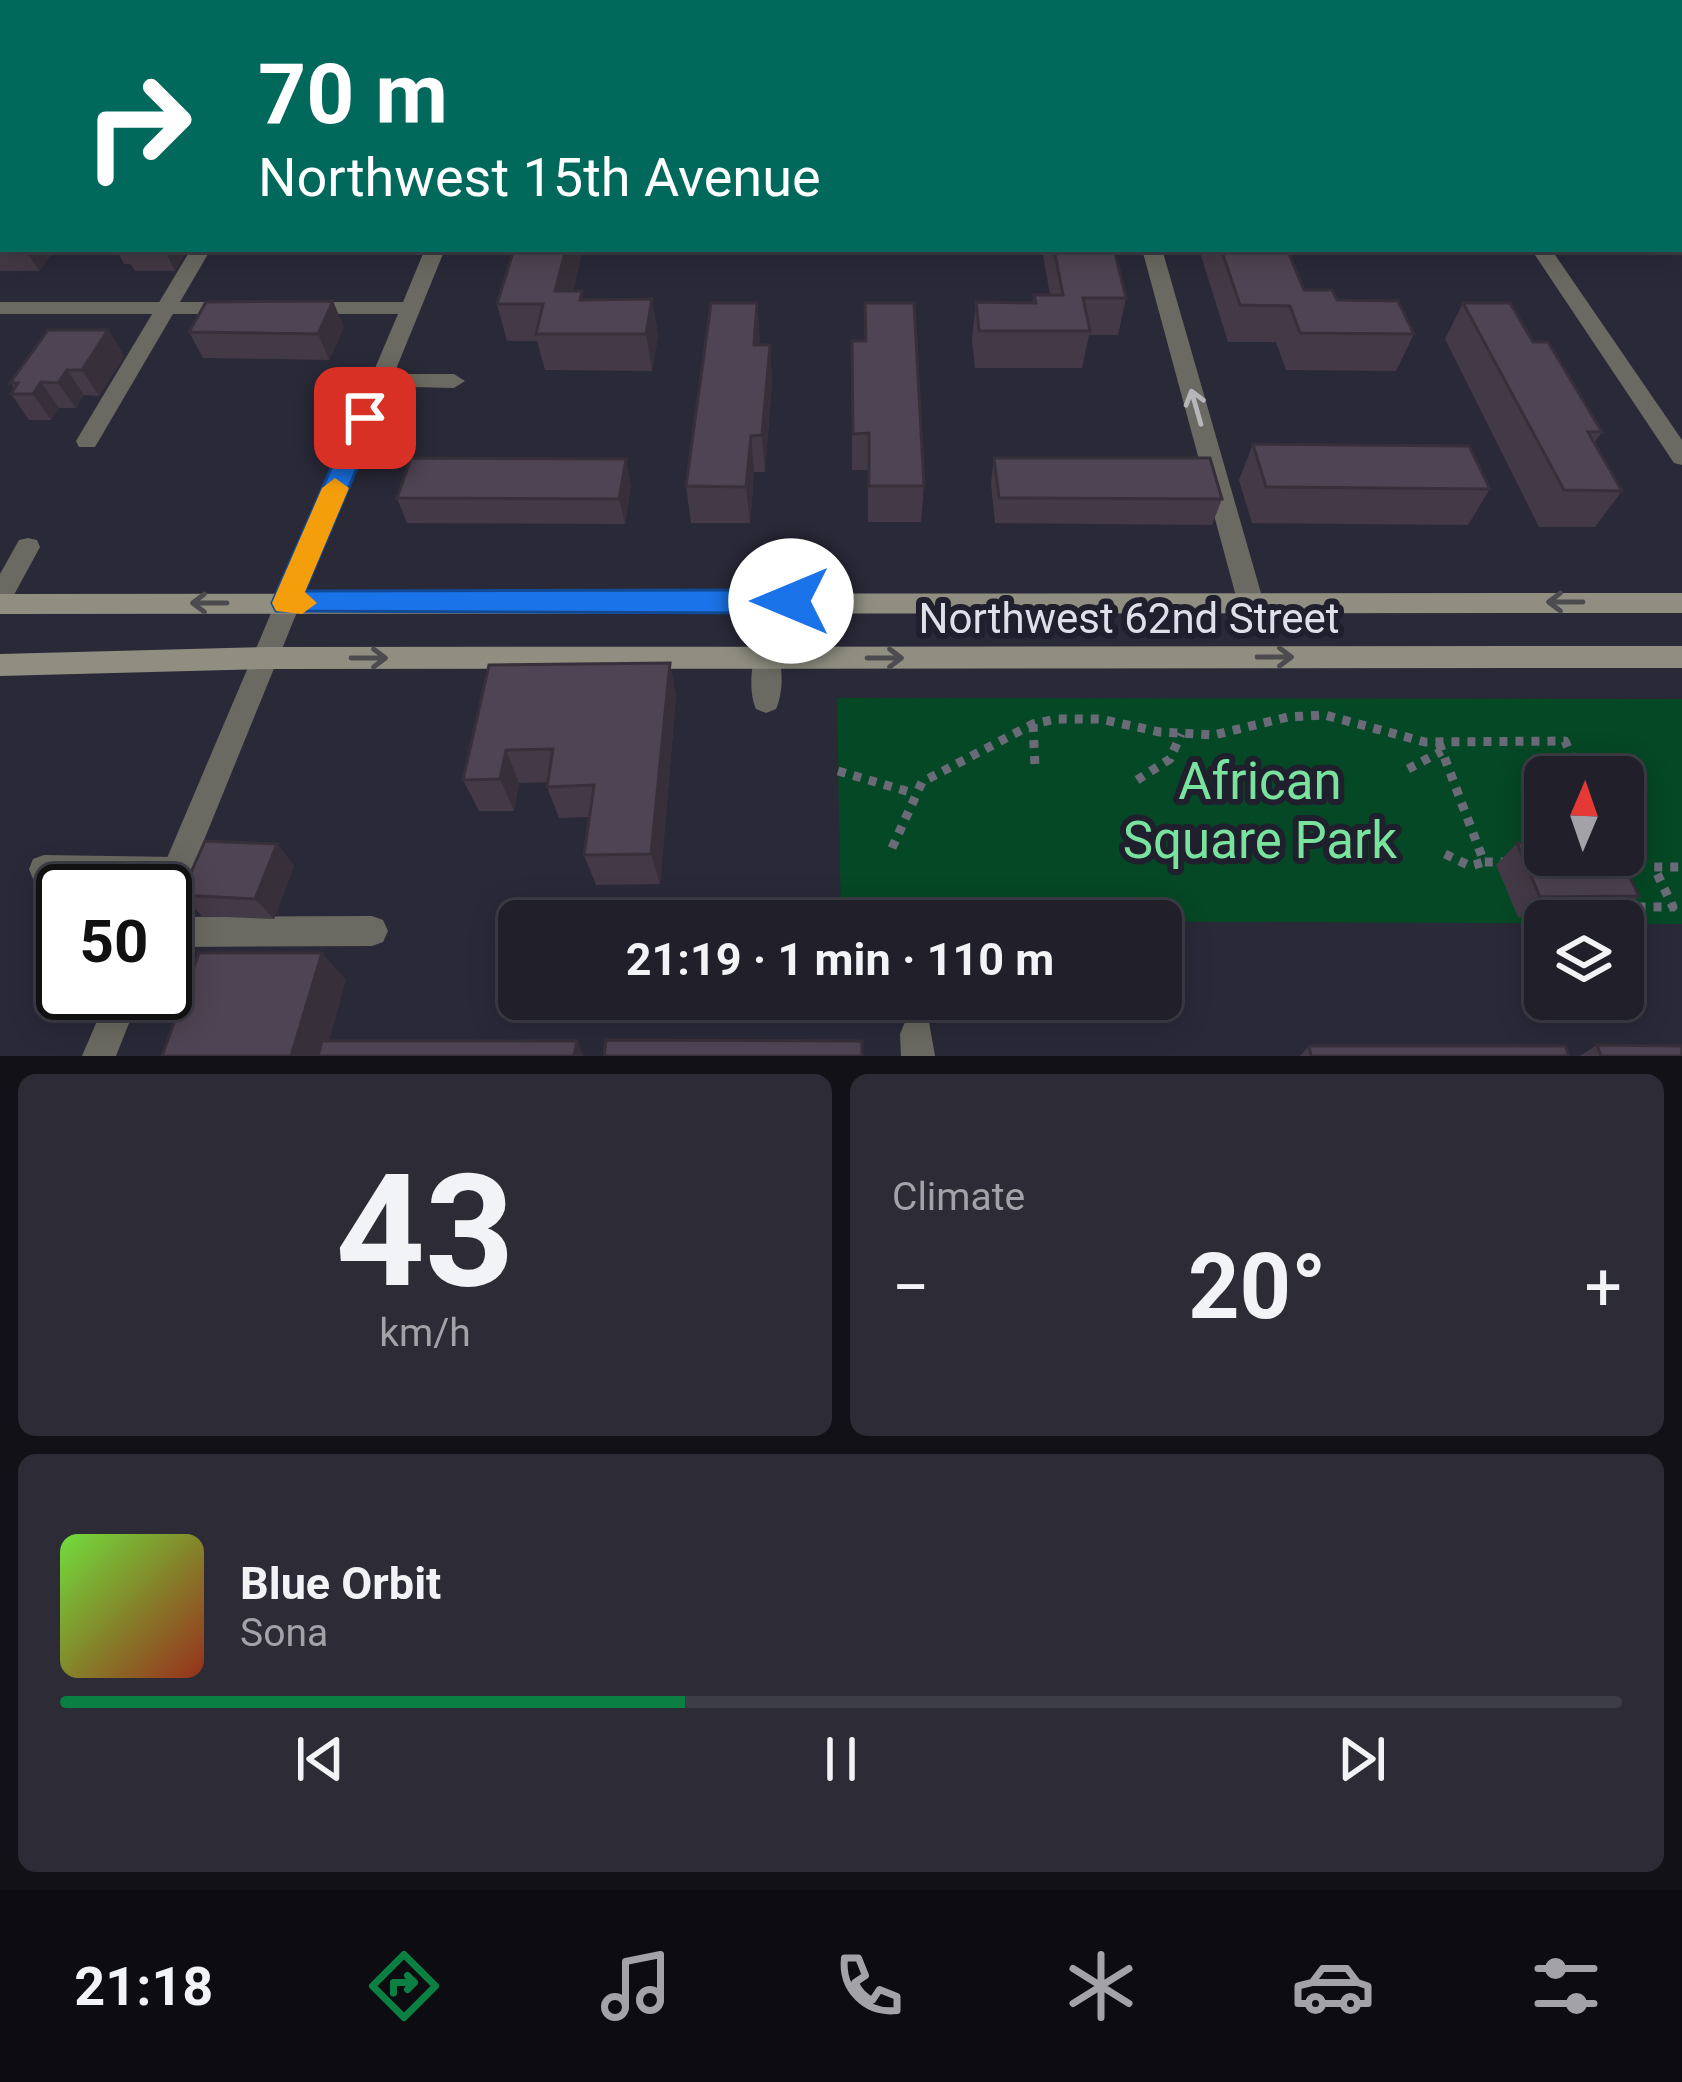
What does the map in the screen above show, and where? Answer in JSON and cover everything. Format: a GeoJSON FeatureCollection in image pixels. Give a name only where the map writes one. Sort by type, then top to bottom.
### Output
{"type":"FeatureCollection","features":[{"type":"Feature","properties":{"kind":"main road","name":"Northwest 62nd Street"},"geometry":{"type":"LineString","coordinates":[[0,600],[1682,603]]}},
{"type":"Feature","properties":{"kind":"main road","name":"Northwest 62nd Street"},"geometry":{"type":"LineString","coordinates":[[0,665],[266,658],[1682,657]]}},
{"type":"Feature","properties":{"kind":"street"},"geometry":{"type":"LineString","coordinates":[[87,441],[199,252]]}},
{"type":"Feature","properties":{"kind":"street"},"geometry":{"type":"LineString","coordinates":[[180,864],[434,252]]}},
{"type":"Feature","properties":{"kind":"street"},"geometry":{"type":"LineString","coordinates":[[1152,252],[1250,600]]}},
{"type":"Feature","properties":{"kind":"street"},"geometry":{"type":"LineString","coordinates":[[1543,252],[1682,457]]}},
{"type":"Feature","properties":{"kind":"street"},"geometry":{"type":"LineString","coordinates":[[0,308],[412,308]]}},
{"type":"Feature","properties":{"kind":"street"},"geometry":{"type":"LineString","coordinates":[[381,381],[454,381]]}},
{"type":"Feature","properties":{"kind":"street"},"geometry":{"type":"LineString","coordinates":[[118,392],[145,392]]}},
{"type":"Feature","properties":{"kind":"street"},"geometry":{"type":"LineString","coordinates":[[0,600],[28,547]]}},
{"type":"Feature","properties":{"kind":"street"},"geometry":{"type":"LineString","coordinates":[[766,701],[767,658]]}},
{"type":"Feature","properties":{"kind":"street"},"geometry":{"type":"LineString","coordinates":[[192,932],[372,931]]}},
{"type":"Feature","properties":{"kind":"street"},"geometry":{"type":"LineString","coordinates":[[99,1056],[114,1020]]}},
{"type":"Feature","properties":{"kind":"path"},"geometry":{"type":"LineString","coordinates":[[892,848],[913,793],[945,767],[1033,724],[1088,718],[1180,734],[1242,731],[1288,717],[1325,715],[1441,747],[1564,742],[1571,756]]}},
{"type":"Feature","properties":{"kind":"path"},"geometry":{"type":"LineString","coordinates":[[1033,724],[1035,766]]}},
{"type":"Feature","properties":{"kind":"path"},"geometry":{"type":"LineString","coordinates":[[1137,780],[1170,759],[1180,734]]}},
{"type":"Feature","properties":{"kind":"path"},"geometry":{"type":"LineString","coordinates":[[1408,769],[1441,747]]}},
{"type":"Feature","properties":{"kind":"path"},"geometry":{"type":"LineString","coordinates":[[1441,747],[1484,862]]}},
{"type":"Feature","properties":{"kind":"path"},"geometry":{"type":"LineString","coordinates":[[838,771],[913,793]]}},
{"type":"Feature","properties":{"kind":"path"},"geometry":{"type":"LineString","coordinates":[[1445,854],[1470,866],[1524,862]]}},
{"type":"Feature","properties":{"kind":"path"},"geometry":{"type":"LineString","coordinates":[[1626,877],[1639,907],[1673,907],[1654,867],[1682,867]]}},
{"type":"Feature","properties":{"kind":"green space","name":"African Square Park"},"geometry":{"type":"Polygon","coordinates":[[[837,698],[1682,699],[1682,924],[1644,924],[1644,900],[1524,900],[1524,923],[1182,922],[1182,900],[841,900],[837,698]]]}},
{"type":"Feature","properties":{"kind":"building"},"geometry":{"type":"Polygon","coordinates":[[[513,252],[565,252],[555,291],[582,291],[580,300],[652,299],[646,334],[536,334],[543,304],[497,304],[513,252]]]}},
{"type":"Feature","properties":{"kind":"building"},"geometry":{"type":"Polygon","coordinates":[[[1055,252],[1115,252],[1126,298],[1083,298],[1090,331],[979,331],[976,302],[1036,303],[1034,295],[1063,295],[1055,252]]]}},
{"type":"Feature","properties":{"kind":"building"},"geometry":{"type":"Polygon","coordinates":[[[1222,252],[1288,252],[1304,290],[1332,290],[1337,300],[1398,301],[1414,334],[1300,333],[1290,306],[1240,305],[1222,252]]]}},
{"type":"Feature","properties":{"kind":"building"},"geometry":{"type":"Polygon","coordinates":[[[333,301],[318,334],[189,332],[206,302],[333,301]]]}},
{"type":"Feature","properties":{"kind":"building"},"geometry":{"type":"Polygon","coordinates":[[[711,303],[757,303],[754,345],[770,345],[762,435],[751,436],[746,487],[686,486],[711,303]]]}},
{"type":"Feature","properties":{"kind":"building"},"geometry":{"type":"Polygon","coordinates":[[[865,303],[914,303],[924,486],[869,486],[869,433],[853,434],[852,341],[866,341],[865,303]]]}},
{"type":"Feature","properties":{"kind":"building"},"geometry":{"type":"Polygon","coordinates":[[[1463,303],[1510,303],[1533,342],[1548,342],[1602,432],[1588,432],[1622,491],[1564,490],[1463,303]]]}},
{"type":"Feature","properties":{"kind":"building"},"geometry":{"type":"Polygon","coordinates":[[[48,330],[108,330],[82,370],[67,370],[58,383],[41,382],[33,394],[11,394],[18,383],[10,383],[48,330]]]}},
{"type":"Feature","properties":{"kind":"building"},"geometry":{"type":"Polygon","coordinates":[[[1253,444],[1469,446],[1490,489],[1266,487],[1253,444]]]}},
{"type":"Feature","properties":{"kind":"building"},"geometry":{"type":"Polygon","coordinates":[[[411,458],[626,459],[619,499],[397,498],[411,458]]]}},
{"type":"Feature","properties":{"kind":"building"},"geometry":{"type":"Polygon","coordinates":[[[994,458],[1210,458],[1222,499],[999,498],[994,458]]]}},
{"type":"Feature","properties":{"kind":"building"},"geometry":{"type":"Polygon","coordinates":[[[670,663],[651,854],[584,855],[594,785],[547,787],[553,749],[506,750],[500,779],[463,780],[489,665],[670,663]]]}},
{"type":"Feature","properties":{"kind":"building"},"geometry":{"type":"Polygon","coordinates":[[[205,841],[277,844],[255,899],[192,896],[192,870],[205,841]]]}},
{"type":"Feature","properties":{"kind":"building"},"geometry":{"type":"Polygon","coordinates":[[[1531,876],[1629,876],[1639,896],[1540,897],[1531,876]]]}},
{"type":"Feature","properties":{"kind":"building"},"geometry":{"type":"Polygon","coordinates":[[[199,953],[322,953],[291,1056],[162,1056],[175,1020],[192,1020],[192,972],[199,953]]]}},
{"type":"Feature","properties":{"kind":"building"},"geometry":{"type":"Polygon","coordinates":[[[606,1040],[862,1041],[862,1056],[604,1056],[606,1040]]]}},
{"type":"Feature","properties":{"kind":"building"},"geometry":{"type":"Polygon","coordinates":[[[322,1041],[577,1041],[574,1056],[318,1056],[322,1041]]]}},
{"type":"Feature","properties":{"kind":"building"},"geometry":{"type":"Polygon","coordinates":[[[1597,1045],[1682,1046],[1682,1056],[1601,1056],[1597,1045]]]}},
{"type":"Feature","properties":{"kind":"building"},"geometry":{"type":"Polygon","coordinates":[[[1309,1046],[1565,1046],[1569,1056],[1311,1056],[1309,1046]]]}},
{"type":"Feature","properties":{"kind":"slow traffic"},"geometry":{"type":"LineString","coordinates":[[302,603],[286,603],[335,488]]}},
{"type":"Feature","properties":{"kind":"route"},"geometry":{"type":"LineString","coordinates":[[365,418],[286,603],[791,601]]}}]}
